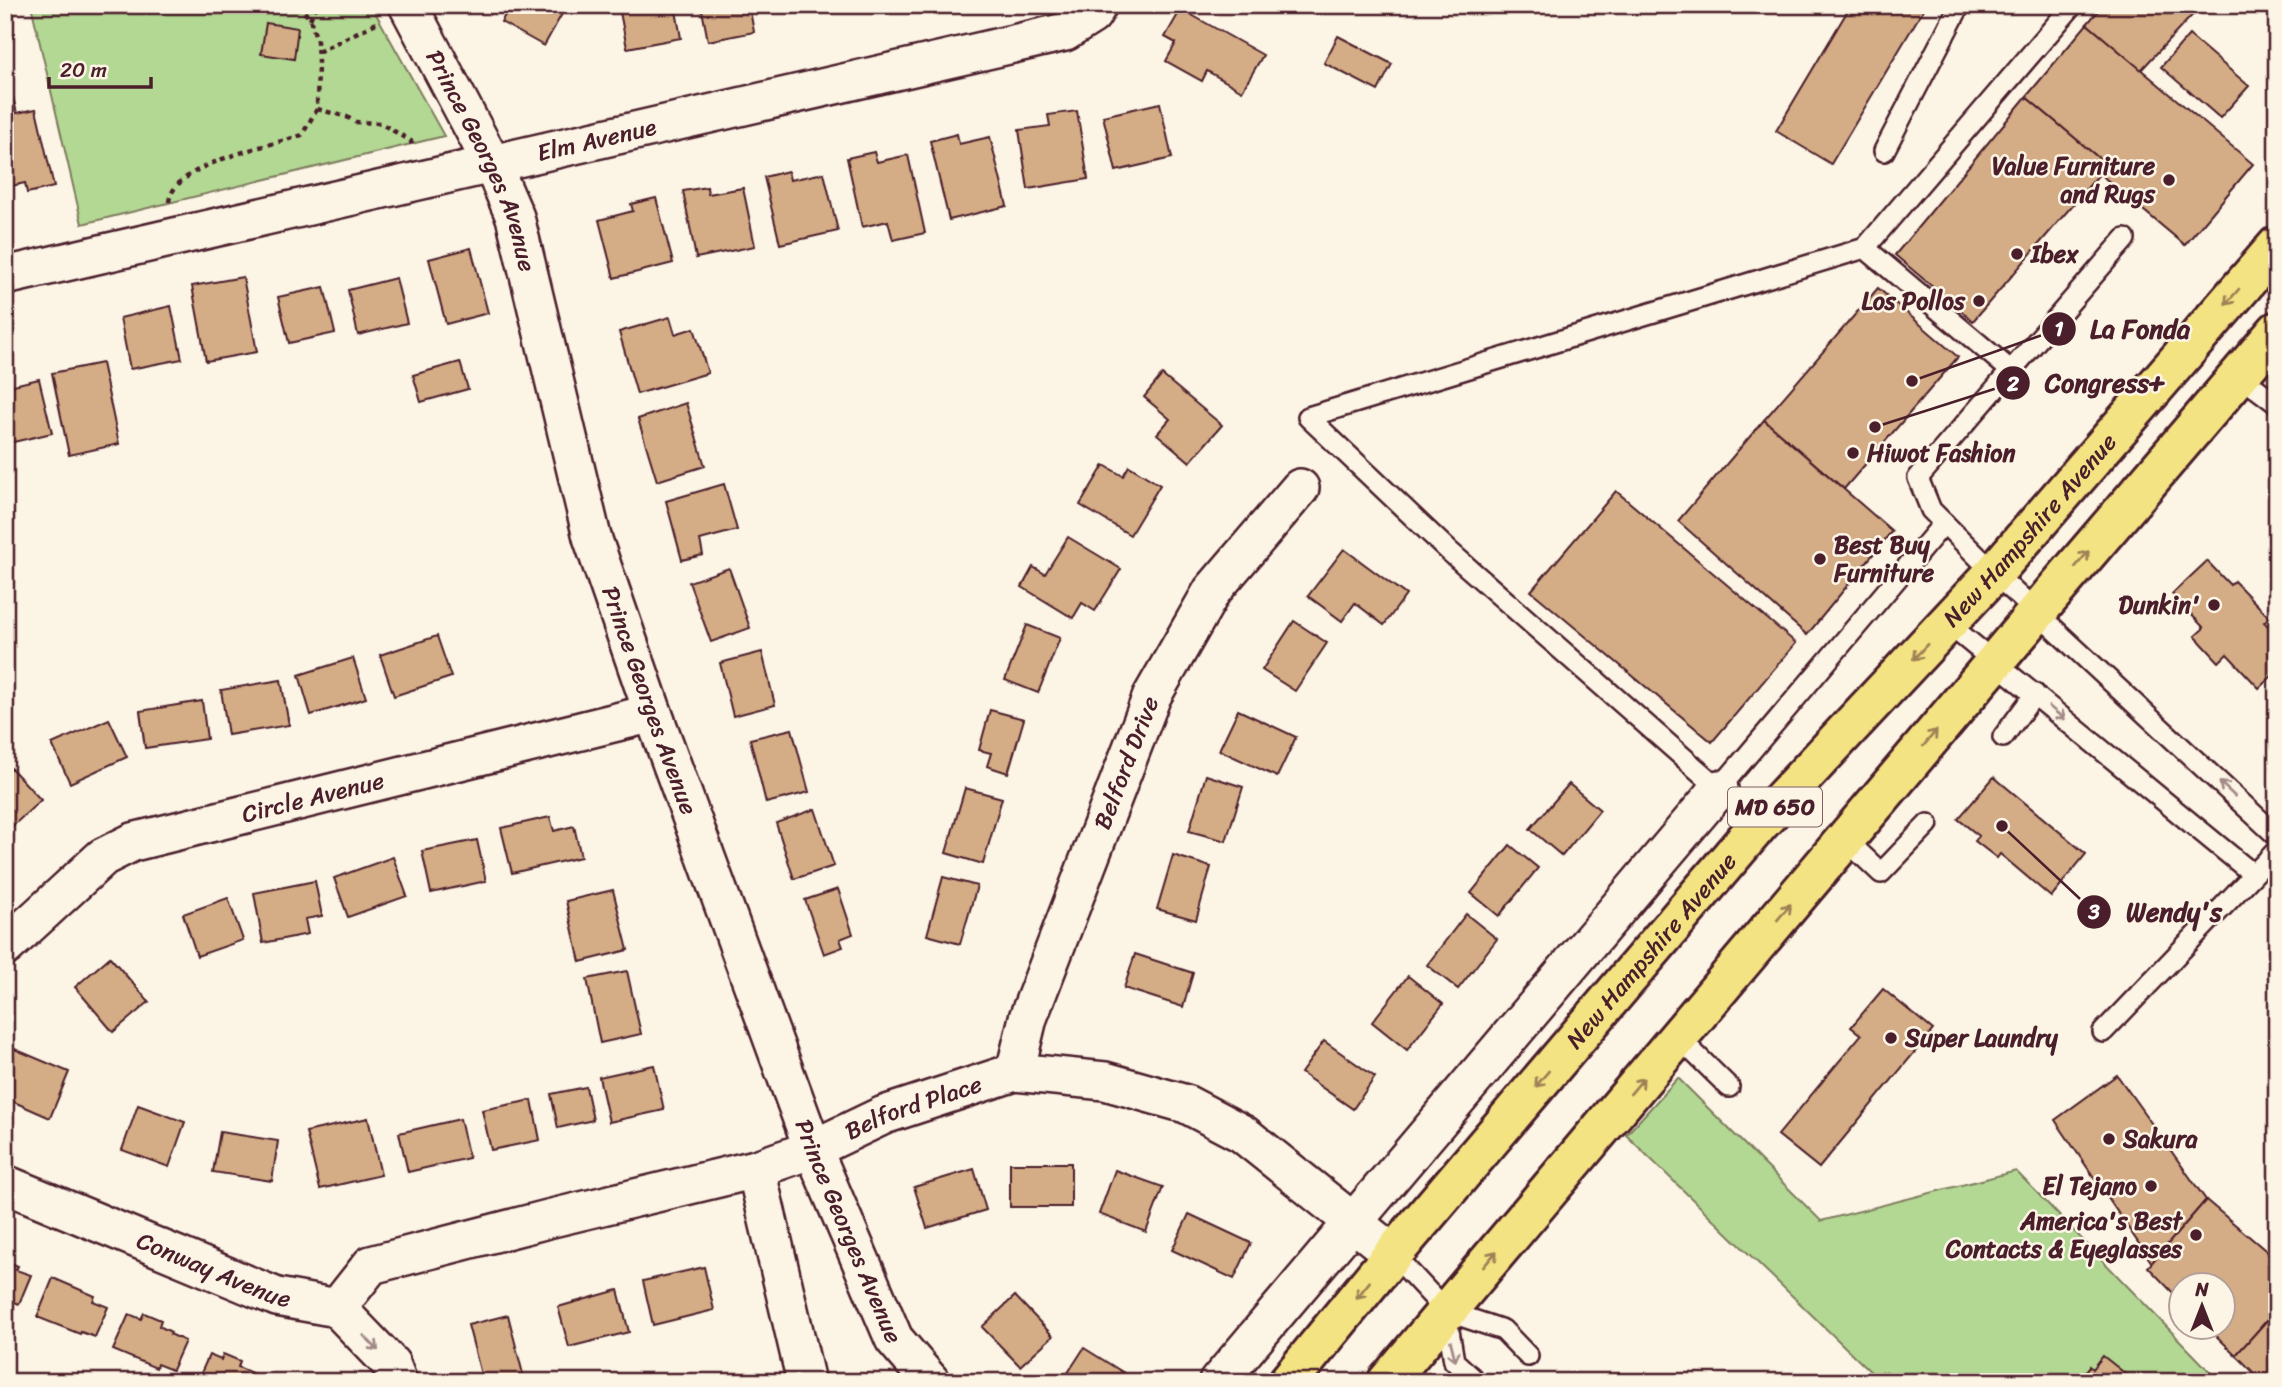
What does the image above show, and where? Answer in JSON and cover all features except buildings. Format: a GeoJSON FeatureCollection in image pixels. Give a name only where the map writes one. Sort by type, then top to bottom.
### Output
{"type":"FeatureCollection","features":[{"type":"Feature","properties":{"kind":"main road","name":"New Hampshire Avenue"},"geometry":{"type":"LineString","coordinates":[[1288,1382],[1393,1254],[1759,824],[1994,573],[2277,246]]}},
{"type":"Feature","properties":{"kind":"main road","name":"MD 650"},"geometry":{"type":"LineString","coordinates":[[1387,1382],[2277,331]]}},
{"type":"Feature","properties":{"kind":"street","name":"Elm Avenue"},"geometry":{"type":"LineString","coordinates":[[5,276],[1065,32],[1092,15],[1098,5]]}},
{"type":"Feature","properties":{"kind":"street","name":"Prince Georges Avenue"},"geometry":{"type":"LineString","coordinates":[[409,7],[492,163],[515,217],[592,537],[653,713],[813,1149],[894,1339],[931,1382]]}},
{"type":"Feature","properties":{"kind":"street","name":"Belford Drive"},"geometry":{"type":"LineString","coordinates":[[1015,1072],[1028,1018],[1152,696],[1212,591],[1300,488]]}},
{"type":"Feature","properties":{"kind":"street","name":"Circle Avenue"},"geometry":{"type":"LineString","coordinates":[[5,947],[103,857],[133,842],[653,713]]}},
{"type":"Feature","properties":{"kind":"street"},"geometry":{"type":"LineString","coordinates":[[1218,1382],[1718,789]]}},
{"type":"Feature","properties":{"kind":"street","name":"Belford Place"},"geometry":{"type":"LineString","coordinates":[[337,1308],[371,1265],[548,1219],[756,1170],[813,1149],[884,1115],[1015,1072],[1105,1080],[1185,1104],[1243,1134],[1393,1254]]}},
{"type":"Feature","properties":{"kind":"street"},"geometry":{"type":"LineString","coordinates":[[756,1170],[806,1382]]}},
{"type":"Feature","properties":{"kind":"street","name":"Conway Avenue"},"geometry":{"type":"LineString","coordinates":[[5,1184],[277,1297],[337,1308]]}},
{"type":"Feature","properties":{"kind":"street"},"geometry":{"type":"LineString","coordinates":[[337,1308],[391,1364],[398,1382]]}},
{"type":"Feature","properties":{"kind":"lane"},"geometry":{"type":"LineString","coordinates":[[1884,151],[1960,5]]}},
{"type":"Feature","properties":{"kind":"lane"},"geometry":{"type":"LineString","coordinates":[[1759,824],[1449,551],[1308,417],[1865,248],[2073,5]]}},
{"type":"Feature","properties":{"kind":"lane"},"geometry":{"type":"LineString","coordinates":[[2125,239],[1918,478],[1931,510],[1994,573],[2038,611],[2277,836]]}},
{"type":"Feature","properties":{"kind":"lane"},"geometry":{"type":"LineString","coordinates":[[1865,248],[2010,370]]}},
{"type":"Feature","properties":{"kind":"lane"},"geometry":{"type":"LineString","coordinates":[[2240,376],[2277,404]]}},
{"type":"Feature","properties":{"kind":"lane"},"geometry":{"type":"LineString","coordinates":[[1718,789],[1944,523]]}},
{"type":"Feature","properties":{"kind":"lane"},"geometry":{"type":"LineString","coordinates":[[1947,623],[2253,874]]}},
{"type":"Feature","properties":{"kind":"lane"},"geometry":{"type":"LineString","coordinates":[[2003,737],[2035,694]]}},
{"type":"Feature","properties":{"kind":"lane"},"geometry":{"type":"LineString","coordinates":[[1845,839],[1881,873],[1928,824]]}},
{"type":"Feature","properties":{"kind":"lane"},"geometry":{"type":"LineString","coordinates":[[2103,1032],[2277,850]]}},
{"type":"Feature","properties":{"kind":"lane"},"geometry":{"type":"LineString","coordinates":[[1678,1037],[1729,1087]]}},
{"type":"Feature","properties":{"kind":"lane"},"geometry":{"type":"LineString","coordinates":[[1393,1254],[1446,1311],[1503,1331],[1528,1356]]}},
{"type":"Feature","properties":{"kind":"lane"},"geometry":{"type":"LineString","coordinates":[[1446,1311],[1454,1361],[1477,1382]]}},
{"type":"Feature","properties":{"kind":"path"},"geometry":{"type":"LineString","coordinates":[[174,237],[168,210],[170,196],[186,178],[204,165],[302,135],[317,109],[318,51],[310,19],[299,5]]}},
{"type":"Feature","properties":{"kind":"path"},"geometry":{"type":"LineString","coordinates":[[310,19],[317,5]]}},
{"type":"Feature","properties":{"kind":"path"},"geometry":{"type":"LineString","coordinates":[[318,51],[409,7]]}},
{"type":"Feature","properties":{"kind":"path"},"geometry":{"type":"LineString","coordinates":[[317,109],[347,117],[355,122],[380,123],[411,141],[418,180]]}},
{"type":"Feature","properties":{"kind":"green space"},"geometry":{"type":"Polygon","coordinates":[[[31,5],[371,5],[444,136],[82,224],[31,5]]]}},
{"type":"Feature","properties":{"kind":"green space"},"geometry":{"type":"Polygon","coordinates":[[[1678,1078],[1821,1221],[2016,1171],[2166,1326],[2166,1342],[2181,1342],[2220,1382],[1881,1382],[1626,1135],[1678,1078]]]}},
{"type":"Feature","properties":{"kind":"place","name":"Value Furniture and Rugs"},"geometry":{"type":"Point","coordinates":[2169,180]}},
{"type":"Feature","properties":{"kind":"place","name":"Ibex"},"geometry":{"type":"Point","coordinates":[2017,254]}},
{"type":"Feature","properties":{"kind":"place","name":"Los Pollos"},"geometry":{"type":"Point","coordinates":[1979,301]}},
{"type":"Feature","properties":{"kind":"place","name":"La Fonda"},"geometry":{"type":"Point","coordinates":[1912,381]}},
{"type":"Feature","properties":{"kind":"place","name":"Congress+"},"geometry":{"type":"Point","coordinates":[1875,427]}},
{"type":"Feature","properties":{"kind":"place","name":"Hiwot Fashion"},"geometry":{"type":"Point","coordinates":[1853,453]}},
{"type":"Feature","properties":{"kind":"place","name":"Best Buy Furniture"},"geometry":{"type":"Point","coordinates":[1820,559]}},
{"type":"Feature","properties":{"kind":"place","name":"Dunkin'"},"geometry":{"type":"Point","coordinates":[2214,605]}},
{"type":"Feature","properties":{"kind":"place","name":"Wendy's"},"geometry":{"type":"Point","coordinates":[2002,826]}},
{"type":"Feature","properties":{"kind":"place","name":"Super Laundry"},"geometry":{"type":"Point","coordinates":[1891,1038]}},
{"type":"Feature","properties":{"kind":"place","name":"Sakura"},"geometry":{"type":"Point","coordinates":[2109,1139]}},
{"type":"Feature","properties":{"kind":"place","name":"El Tejano"},"geometry":{"type":"Point","coordinates":[2151,1186]}},
{"type":"Feature","properties":{"kind":"place","name":"America's Best Contacts & Eyeglasses"},"geometry":{"type":"Point","coordinates":[2196,1235]}}]}
